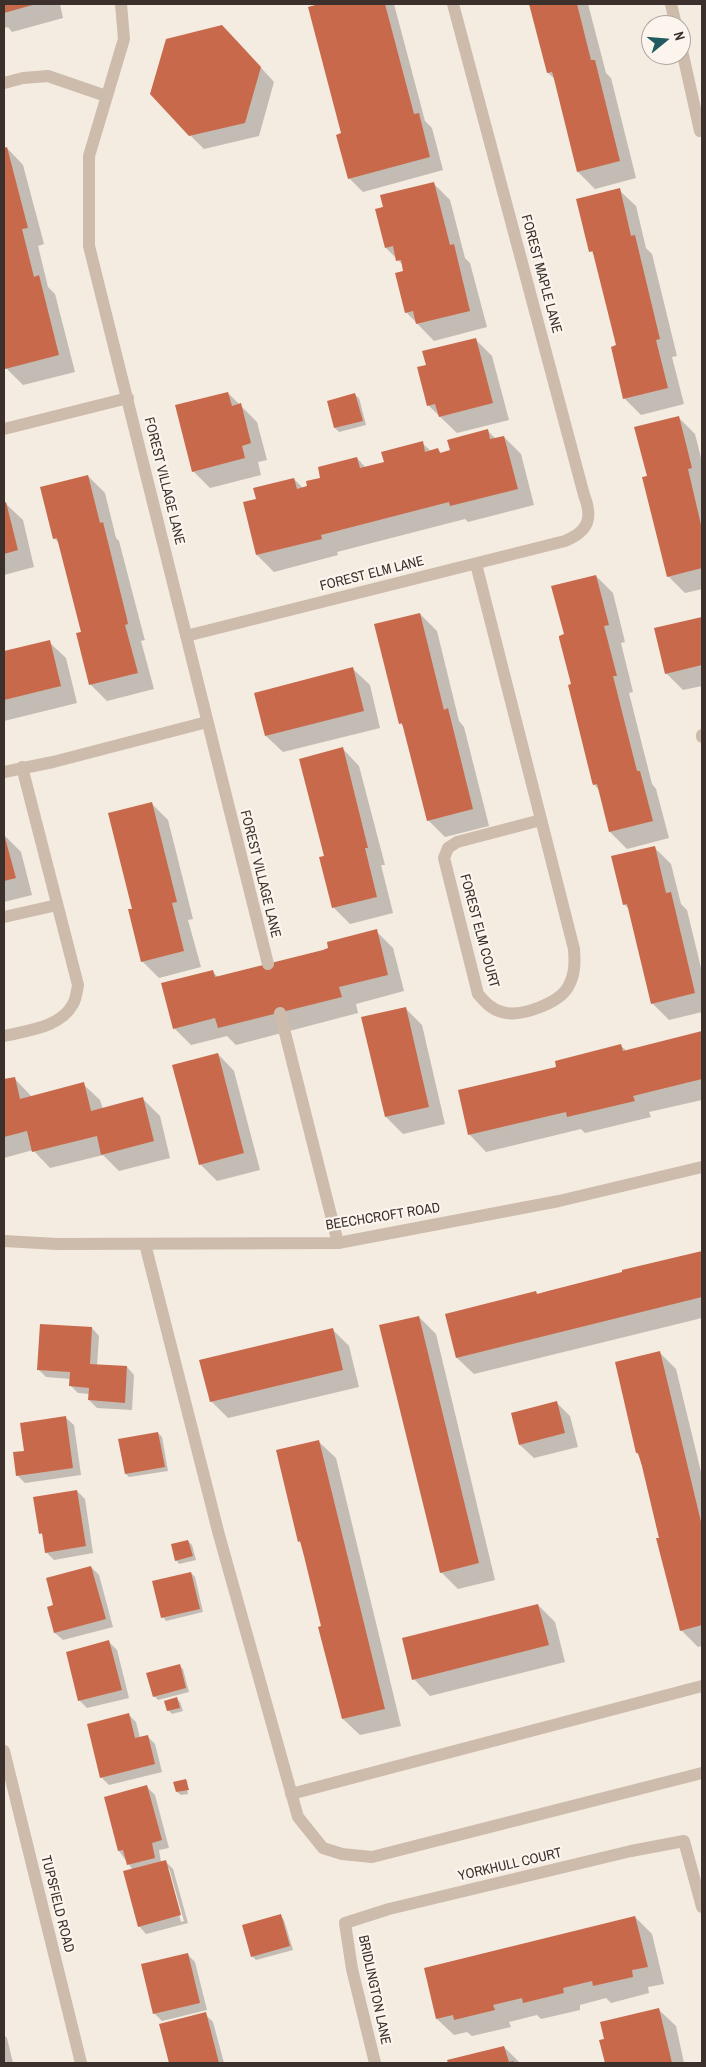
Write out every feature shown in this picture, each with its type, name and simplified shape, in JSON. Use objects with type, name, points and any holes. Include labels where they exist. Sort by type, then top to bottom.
[{"type":"street","name":"FOREST VILLAGE LANE","points":[[121,4],[124,39],[89,156],[89,246],[268,964]]},
{"type":"street","name":"FOREST MAPLE LANE","points":[[453,4],[589,508],[587,523],[578,535],[565,541]]},
{"type":"street","points":[[686,65],[702,134]]},
{"type":"street","points":[[4,84],[23,78],[48,76],[106,96]]},
{"type":"street","points":[[4,429],[128,398]]},
{"type":"street","name":"FOREST ELM LANE","points":[[186,636],[565,541]]},
{"type":"street","name":"FOREST ELM COURT","points":[[476,564],[574,949],[575,969],[568,988],[553,1002],[518,1013],[503,1013],[488,1006],[478,994],[444,858],[448,848],[457,842],[541,820]]},
{"type":"street","points":[[4,772],[53,762],[207,722]]},
{"type":"street","points":[[4,1036],[48,1025],[64,1017],[74,1003],[78,985],[22,767]]},
{"type":"street","points":[[4,917],[57,905]]},
{"type":"street","points":[[280,1013],[338,1243]]},
{"type":"street","name":"BEECHCROFT ROAD","points":[[4,1241],[58,1244],[338,1243],[558,1202],[702,1167]]},
{"type":"street","points":[[145,1244],[219,1535],[298,1817],[323,1848],[342,1854],[372,1857],[702,1773]]},
{"type":"street","points":[[292,1794],[702,1686]]},
{"type":"street","name":"TUPSFIELD ROAD","points":[[4,1751],[81,2063]]},
{"type":"street","name":"YORKHULL COURT","points":[[345,1923],[389,1909],[631,1851],[684,1842],[702,1907]]},
{"type":"street","name":"BRIDLINGTON LANE","points":[[345,1923],[352,1969],[376,2063]]},
{"type":"building","points":[[4,4],[36,4],[4,13]]},
{"type":"building","points":[[319,4],[385,4],[414,114],[419,113],[430,157],[348,179],[336,135],[341,133],[308,7]]},
{"type":"building","points":[[529,4],[577,4],[591,60],[595,60],[620,161],[577,172],[553,75],[552,72],[547,73]]},
{"type":"building","points":[[222,25],[261,67],[245,123],[189,136],[150,94],[166,39]]},
{"type":"building","points":[[7,147],[28,228],[22,229],[34,277],[39,275],[59,355],[5,369],[4,148]]},
{"type":"building","points":[[434,182],[450,245],[454,244],[470,311],[416,324],[413,311],[405,313],[395,273],[403,271],[401,260],[396,261],[393,246],[385,248],[375,209],[383,207],[380,195]]},
{"type":"building","points":[[620,188],[631,236],[635,235],[660,339],[656,340],[668,388],[623,399],[611,347],[616,345],[593,251],[589,252],[576,199]]},
{"type":"building","points":[[476,338],[493,403],[439,417],[435,404],[427,406],[417,367],[426,365],[422,351]]},
{"type":"building","points":[[228,392],[232,406],[241,403],[251,443],[242,446],[245,458],[192,472],[175,405]]},
{"type":"building","points":[[355,393],[363,421],[334,428],[327,401]]},
{"type":"building","points":[[679,416],[692,468],[688,469],[702,529],[702,568],[667,577],[642,477],[647,476],[634,427]]},
{"type":"building","points":[[488,429],[490,439],[504,436],[518,489],[450,506],[449,502],[321,535],[322,539],[256,555],[243,502],[256,499],[253,488],[294,478],[297,489],[307,486],[306,481],[320,478],[318,467],[357,457],[360,468],[384,462],[381,452],[423,441],[425,452],[438,448],[440,453],[450,450],[447,440]]},
{"type":"building","points":[[88,475],[100,523],[103,522],[127,619],[128,624],[125,625],[138,673],[89,685],[76,633],[81,632],[57,538],[53,539],[40,487]]},
{"type":"building","points":[[6,502],[18,550],[4,554],[4,503]]},
{"type":"building","points":[[596,575],[609,625],[604,626],[617,676],[613,676],[637,771],[640,771],[653,821],[609,832],[597,784],[593,785],[592,782],[568,685],[571,684],[559,638],[559,636],[564,634],[551,586]]},
{"type":"building","points":[[420,613],[444,710],[448,708],[473,809],[427,821],[402,723],[399,724],[374,624]]},
{"type":"building","points":[[702,617],[702,665],[665,674],[654,628]]},
{"type":"building","points":[[50,640],[61,686],[4,700],[4,651]]},
{"type":"building","points":[[353,667],[364,711],[265,736],[254,693]]},
{"type":"building","points":[[343,747],[368,848],[365,848],[377,897],[332,908],[319,857],[324,856],[299,759]]},
{"type":"building","points":[[152,802],[177,902],[172,903],[184,951],[141,962],[128,909],[132,909],[108,813]]},
{"type":"building","points":[[4,834],[16,878],[4,881]]},
{"type":"building","points":[[655,846],[666,893],[671,892],[695,993],[651,1004],[627,904],[623,905],[611,856]]},
{"type":"building","points":[[377,929],[388,975],[339,987],[342,997],[218,1028],[215,1018],[173,1029],[161,983],[213,970],[215,977],[323,950],[328,948],[327,942]]},
{"type":"building","points":[[406,1007],[429,1107],[385,1117],[361,1017]]},
{"type":"building","points":[[702,1031],[702,1079],[633,1096],[635,1101],[567,1117],[566,1112],[468,1135],[458,1090],[556,1067],[555,1061],[621,1044],[623,1051]]},
{"type":"building","points":[[218,1053],[244,1153],[199,1165],[172,1065]]},
{"type":"building","points":[[15,1077],[20,1099],[84,1082],[91,1111],[143,1097],[154,1141],[101,1155],[97,1136],[32,1152],[27,1131],[4,1137],[4,1079]]},
{"type":"building","points":[[702,1251],[702,1297],[456,1358],[445,1314],[536,1291],[537,1294],[622,1272],[622,1270]]},
{"type":"building","points":[[419,1316],[479,1563],[440,1573],[379,1325]]},
{"type":"building","points":[[40,1324],[92,1327],[90,1364],[127,1366],[125,1403],[88,1400],[89,1388],[69,1386],[70,1372],[37,1370]]},
{"type":"building","points":[[333,1328],[343,1370],[210,1402],[199,1360]]},
{"type":"building","points":[[660,1351],[702,1526],[702,1625],[680,1631],[656,1538],[659,1538],[642,1466],[638,1453],[636,1453],[615,1362]]},
{"type":"building","points":[[557,1401],[565,1433],[519,1445],[511,1413]]},
{"type":"building","points":[[66,1416],[73,1468],[16,1476],[13,1452],[24,1451],[20,1423]]},
{"type":"building","points":[[158,1432],[165,1467],[125,1474],[118,1439]]},
{"type":"building","points":[[319,1440],[385,1709],[342,1719],[318,1627],[321,1626],[304,1556],[300,1541],[298,1542],[276,1450]]},
{"type":"building","points":[[77,1490],[86,1546],[45,1553],[42,1533],[39,1534],[33,1497]]},
{"type":"building","points":[[188,1540],[193,1556],[175,1561],[171,1544]]},
{"type":"building","points":[[91,1566],[106,1619],[54,1633],[47,1607],[53,1605],[46,1578]]},
{"type":"building","points":[[191,1572],[200,1609],[161,1618],[152,1581]]},
{"type":"building","points":[[538,1604],[549,1645],[412,1680],[402,1638]]},
{"type":"building","points":[[109,1640],[122,1690],[78,1701],[66,1652]]},
{"type":"building","points":[[180,1664],[186,1688],[153,1697],[146,1673]]},
{"type":"building","points":[[177,1697],[180,1708],[167,1711],[164,1701]]},
{"type":"building","points":[[129,1713],[135,1738],[148,1735],[155,1764],[100,1778],[87,1724]]},
{"type":"building","points":[[186,1779],[189,1790],[176,1792],[173,1782]]},
{"type":"building","points":[[147,1785],[162,1840],[152,1843],[155,1858],[127,1865],[123,1850],[118,1851],[104,1797]]},
{"type":"building","points":[[166,1860],[181,1915],[138,1927],[123,1871]]},
{"type":"building","points":[[281,1914],[290,1946],[251,1957],[242,1925]]},
{"type":"building","points":[[635,1916],[648,1967],[632,1970],[633,1977],[593,1986],[592,1981],[563,1988],[564,1993],[523,2003],[522,1998],[493,2005],[495,2010],[454,2020],[453,2015],[436,2019],[424,1968]]},
{"type":"building","points":[[188,1953],[200,2003],[153,2014],[141,1964]]},
{"type":"building","points":[[659,2008],[672,2063],[605,2063],[599,2040],[604,2039],[600,2022]]},
{"type":"building","points":[[206,2012],[219,2063],[169,2063],[159,2024]]},
{"type":"building","points":[[504,2046],[509,2062],[513,2061],[514,2063],[448,2063],[447,2060]]}]
